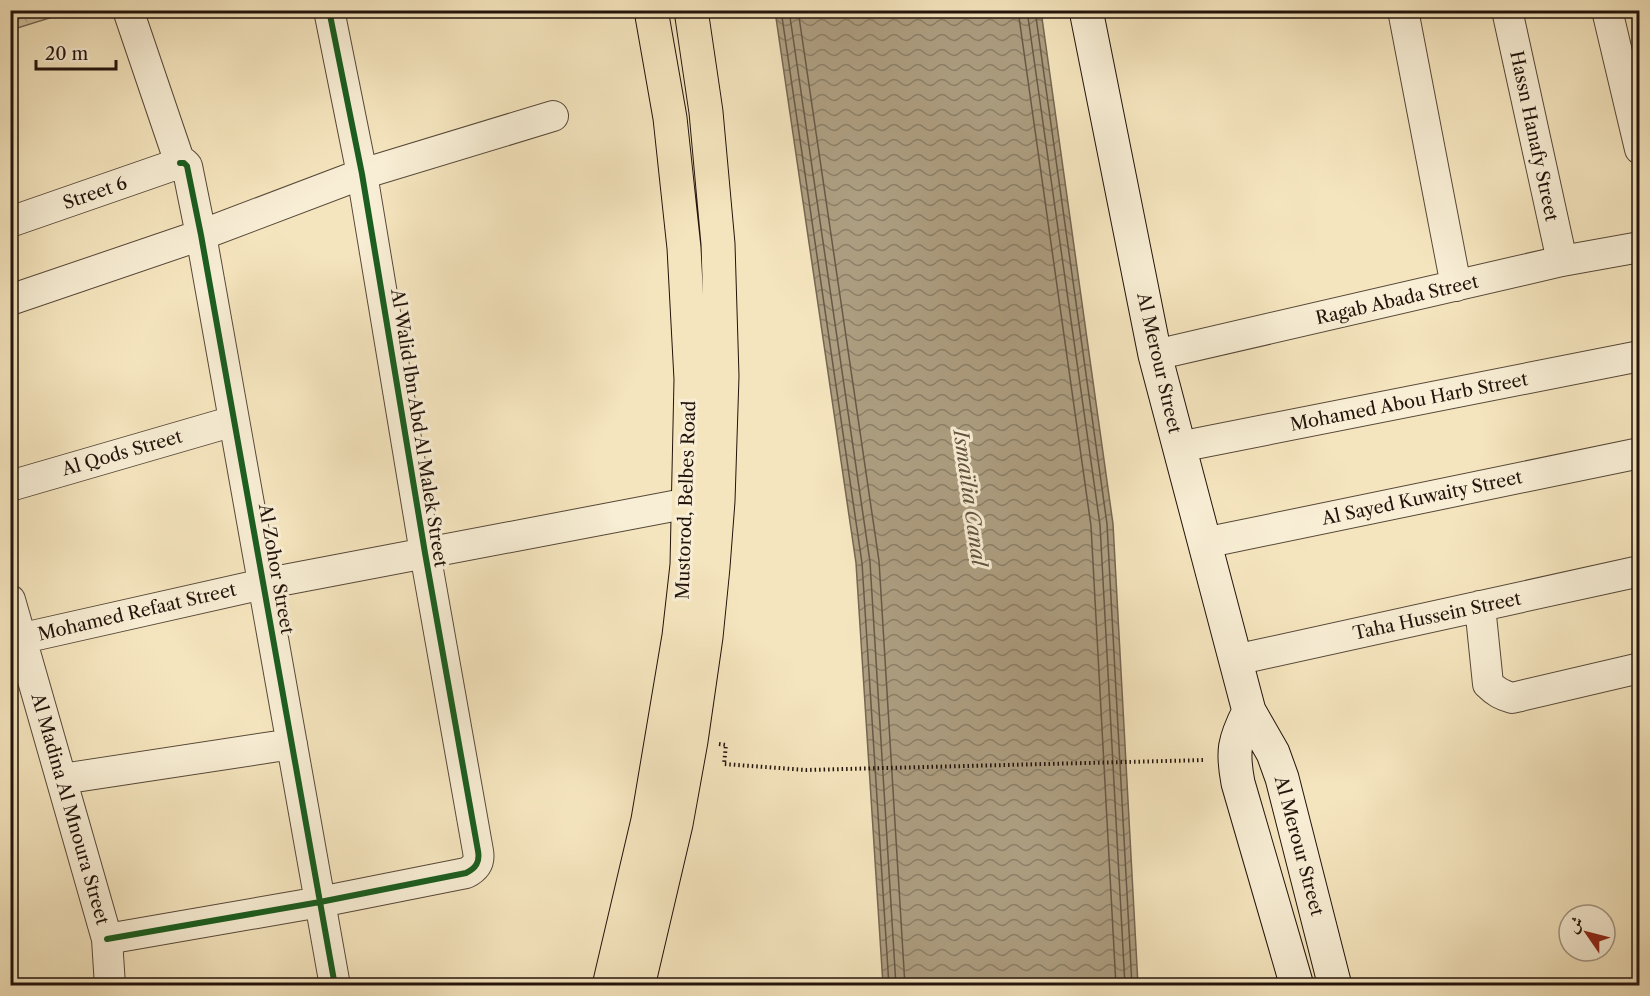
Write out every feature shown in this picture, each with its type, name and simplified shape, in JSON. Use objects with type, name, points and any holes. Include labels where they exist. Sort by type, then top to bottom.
[{"type":"main road","name":"Mustorod, Belbes Road","points":[[609,986],[648,820],[679,636],[687,565],[691,379],[684,248],[670,118],[651,10]]},
{"type":"main road","name":"Mustorod, Belbes Road","points":[[638,986],[692,741],[706,637],[718,501],[722,376],[717,233],[706,112],[692,10]]},
{"type":"main road","name":"Al Merour Street","points":[[1086,10],[1155,356],[1249,711],[1274,753],[1282,778],[1335,986]]},
{"type":"main road","points":[[1249,711],[1238,734],[1234,760],[1238,783],[1297,986]]},
{"type":"street","points":[[128,10],[180,163]]},
{"type":"street","name":"Al Walid Ibn Abd Al Malek Street","points":[[320,902],[466,873],[476,867],[479,856],[424,553],[362,174],[329,10]]},
{"type":"street","points":[[1403,10],[1456,286]]},
{"type":"street","name":"Hassn Hanafy Street","points":[[1507,10],[1562,261]]},
{"type":"street","points":[[1607,10],[1640,149]]},
{"type":"street","points":[[10,300],[201,235],[362,174],[553,116]]},
{"type":"street","name":"Street 6","points":[[10,222],[180,163]]},
{"type":"street","name":"Al Zohor Street","points":[[180,163],[187,166],[201,235],[334,986]]},
{"type":"street","name":"Ragab Abada Street","points":[[1155,356],[1562,261],[1640,247]]},
{"type":"street","name":"Mohamed Abou Harb Street","points":[[1179,447],[1640,357]]},
{"type":"street","name":"Al Qods Street","points":[[10,486],[234,421]]},
{"type":"street","name":"Al Sayed Kuwaity Street","points":[[1204,543],[1640,453]]},
{"type":"street","name":"Mohamed Refaat Street","points":[[16,640],[263,584],[689,503]]},
{"type":"street","name":"Taha Hussein Street","points":[[1235,660],[1640,570]]},
{"type":"street","name":"Al Madina Al Mnoura Street","points":[[10,600],[16,640],[62,779],[107,939],[110,986]]},
{"type":"street","points":[[1480,606],[1488,684],[1497,692],[1512,698],[1640,668]]},
{"type":"street","points":[[62,779],[292,744]]},
{"type":"street","points":[[107,939],[320,902]]},
{"type":"path","points":[[692,741],[726,745],[724,764],[806,770],[1234,760]]},
{"type":"green space","points":[[11,10],[72,10],[72,11],[11,30]]},
{"type":"water","name":"Ismaïlia Canal","points":[[775,11],[1041,11],[1113,524],[1138,985],[883,985],[856,563]]},
{"type":"cycle path","points":[[107,939],[320,902],[466,873],[475,867],[478,861],[362,174],[329,10]]},
{"type":"cycle path","points":[[180,163],[187,166],[201,235],[335,986]]}]
